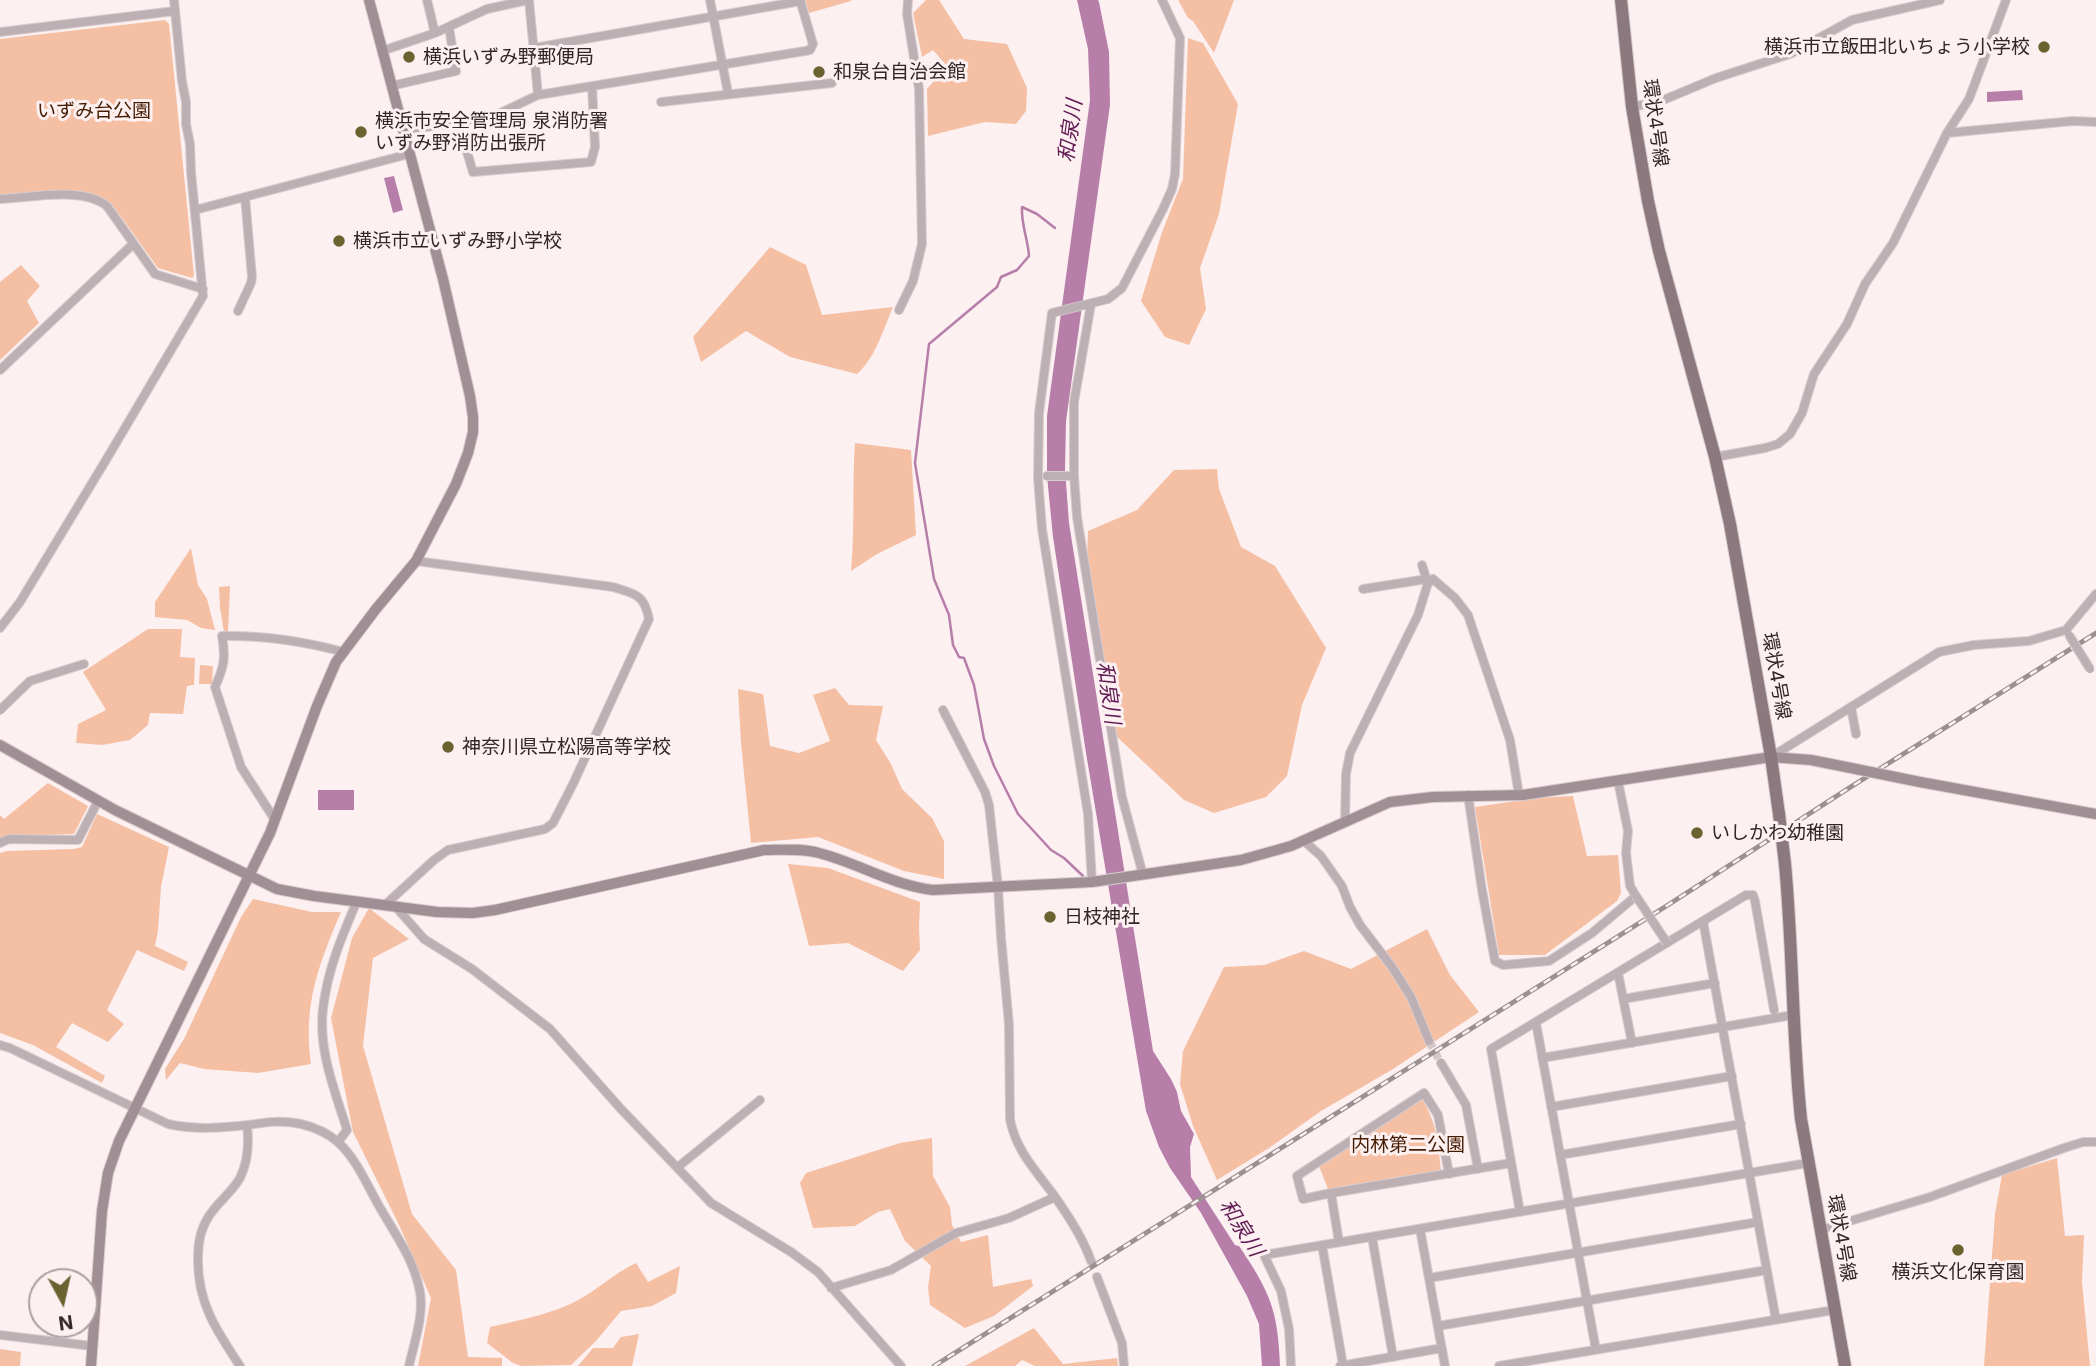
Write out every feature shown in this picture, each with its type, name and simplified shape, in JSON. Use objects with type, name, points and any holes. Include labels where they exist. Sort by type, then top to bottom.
[{"type":"main road","name":"環状4号線","points":[[1620,0],[1632,107],[1648,201],[1659,251],[1716,457],[1740,573],[1771,757],[1789,909],[1797,1078],[1808,1163],[1845,1366]]},
{"type":"street","points":[[0,628],[20,601],[143,400],[203,296],[174,0]]},
{"type":"street","points":[[91,1366],[102,1211],[108,1173],[119,1141],[275,820],[336,662],[416,561],[456,484],[473,432],[470,396],[443,279],[369,0]]},
{"type":"street","points":[[427,0],[435,33]]},
{"type":"street","points":[[382,51],[435,33],[487,9],[529,0],[538,95]]},
{"type":"street","points":[[710,0],[728,93]]},
{"type":"street","points":[[899,310],[913,281],[922,244],[919,89],[907,14],[908,0]]},
{"type":"street","points":[[1092,882],[1088,814],[1042,529],[1038,478],[1039,412],[1052,313],[1108,299],[1122,288],[1172,188],[1175,174],[1180,38],[1163,0]]},
{"type":"street","points":[[1632,107],[1661,101],[1716,78],[1790,54],[1852,20],[1940,0]]},
{"type":"street","points":[[1716,457],[1765,449],[1778,444],[1790,434],[1802,413],[1814,374],[1847,324],[1865,284],[1893,243],[1947,133],[1969,99],[2006,0]]},
{"type":"street","points":[[402,131],[494,116],[538,95],[810,50],[813,44],[801,1],[534,48]]},
{"type":"street","points":[[0,32],[175,12]]},
{"type":"street","points":[[391,86],[456,71],[449,27]]},
{"type":"street","points":[[661,102],[832,83]]},
{"type":"street","points":[[458,122],[473,172],[590,162],[595,147],[593,86]]},
{"type":"street","points":[[1947,133],[2074,121],[2096,122]]},
{"type":"street","points":[[195,210],[408,155]]},
{"type":"street","points":[[0,198],[66,195],[99,200],[107,206],[155,274],[203,289]]},
{"type":"street","points":[[238,311],[252,277],[245,197]]},
{"type":"street","points":[[0,370],[133,244]]},
{"type":"street","points":[[1084,306],[1070,476],[1122,797],[1143,875]]},
{"type":"street","points":[[1047,476],[1070,476]]},
{"type":"street","points":[[390,906],[434,860],[448,850],[545,829],[553,823],[649,619],[646,604],[638,595],[613,587],[416,561]]},
{"type":"street","points":[[1345,821],[1346,774],[1350,753],[1418,615],[1427,581],[1422,565]]},
{"type":"street","points":[[1363,589],[1433,579],[1455,598],[1468,615],[1510,740],[1519,795]]},
{"type":"street","points":[[1771,757],[1939,652],[1974,645],[2029,641],[2067,632],[2096,594]]},
{"type":"street","points":[[2067,632],[2093,672]]},
{"type":"street","points":[[275,820],[241,767],[215,687],[224,668],[222,636],[289,639],[344,652]]},
{"type":"street","points":[[0,710],[30,681],[84,664]]},
{"type":"street","points":[[1851,707],[1856,734]]},
{"type":"street","points":[[943,710],[989,805],[1009,1025],[1010,1119],[1013,1134],[1082,1240],[1091,1261]]},
{"type":"street","points":[[0,745],[98,802],[277,889],[437,912],[495,911],[754,852],[783,849],[818,852],[913,888],[933,891],[1092,882],[1272,853],[1390,802],[1468,795],[1519,795],[1771,757],[1846,766],[2096,814]]},
{"type":"street","points":[[1618,781],[1628,831],[1626,853],[1630,886],[1667,943]]},
{"type":"street","points":[[1468,795],[1495,961],[1503,965],[1549,961],[1592,933],[1636,896]]},
{"type":"street","points":[[0,843],[9,839],[78,839],[98,802]]},
{"type":"street","points":[[1303,840],[1321,856],[1342,886],[1360,925],[1411,997],[1429,1041]]},
{"type":"street","points":[[1520,1212],[1490,1049],[1746,895],[1753,895],[1774,1010]]},
{"type":"street","points":[[338,1142],[347,1130],[331,1081],[322,1011],[333,962],[357,901]]},
{"type":"street","points":[[390,906],[424,939],[472,969],[550,1029],[621,1109],[711,1203],[792,1252],[818,1272],[901,1366]]},
{"type":"street","points":[[1703,921],[1776,1320]]},
{"type":"street","points":[[1618,973],[1632,1043]]},
{"type":"street","points":[[1623,999],[1715,983]]},
{"type":"street","points":[[1542,1058],[1793,1015]]},
{"type":"street","points":[[1536,1023],[1596,1350]]},
{"type":"street","points":[[0,1045],[168,1124],[203,1129],[282,1120],[326,1133],[338,1142],[349,1154],[404,1246],[417,1280],[421,1306],[409,1366]]},
{"type":"street","points":[[1441,1063],[1466,1105],[1478,1169]]},
{"type":"street","points":[[1551,1107],[1732,1076]]},
{"type":"street","points":[[1449,1174],[1438,1115],[1424,1093],[1296,1172],[1303,1199],[1331,1193],[1449,1174],[1511,1163]]},
{"type":"street","points":[[678,1167],[760,1100]]},
{"type":"street","points":[[1560,1155],[1741,1124]]},
{"type":"street","points":[[240,1366],[219,1335],[204,1304],[198,1275],[198,1256],[199,1238],[206,1219],[240,1178],[247,1158],[247,1125]]},
{"type":"street","points":[[1821,1230],[1930,1197],[2064,1147],[2096,1142]]},
{"type":"street","points":[[1291,1366],[1289,1329],[1281,1292],[1264,1255],[1808,1163]]},
{"type":"street","points":[[1331,1193],[1339,1242]]},
{"type":"street","points":[[831,1288],[891,1270],[956,1233],[1009,1218],[1055,1197]]},
{"type":"street","points":[[1429,1278],[1758,1222]]},
{"type":"street","points":[[1420,1229],[1446,1366]]},
{"type":"street","points":[[1372,1237],[1393,1357]]},
{"type":"street","points":[[1322,1245],[1342,1366],[1442,1348]]},
{"type":"street","points":[[1438,1326],[1768,1270]]},
{"type":"street","points":[[1097,1277],[1122,1343],[1124,1366]]},
{"type":"street","points":[[1499,1366],[1542,1362],[1596,1350],[1834,1310]]},
{"type":"street","points":[[0,1335],[92,1346]]},
{"type":"green space","points":[[805,0],[851,0],[851,1],[809,13]]},
{"type":"green space","points":[[926,0],[939,0],[964,39],[1007,44],[1027,88],[1026,111],[1016,124],[985,122],[928,136],[927,89],[947,66],[933,50],[922,57],[913,13]]},
{"type":"green space","points":[[1178,0],[1234,0],[1214,53],[1193,21],[1188,18]]},
{"type":"green space","name":"いずみ台公園","points":[[165,20],[169,24],[194,276],[192,278],[158,268],[111,203],[100,197],[72,191],[0,194],[0,39]]},
{"type":"green space","points":[[1188,38],[1203,43],[1238,104],[1219,214],[1200,268],[1206,309],[1189,345],[1165,337],[1141,301],[1162,232],[1183,179]]},
{"type":"green space","points":[[770,247],[806,265],[822,315],[893,307],[874,351],[857,374],[790,357],[746,331],[701,362],[693,337]]},
{"type":"green space","points":[[21,265],[40,286],[27,301],[39,323],[0,360],[0,282]]},
{"type":"green space","points":[[855,443],[911,450],[916,535],[877,554],[851,571],[853,539]]},
{"type":"green space","points":[[1217,469],[1219,489],[1241,547],[1275,566],[1326,648],[1302,705],[1287,776],[1266,797],[1214,813],[1184,800],[1115,735],[1086,589],[1088,531],[1137,510],[1174,470]]},
{"type":"green space","points":[[191,548],[198,585],[207,599],[215,630],[201,628],[187,620],[155,617],[155,602]]},
{"type":"green space","points":[[230,586],[228,632],[224,632],[219,587]]},
{"type":"green space","points":[[148,629],[182,629],[180,657],[195,658],[194,685],[187,686],[183,714],[150,713],[148,725],[130,740],[102,745],[76,743],[78,724],[106,710],[83,672]]},
{"type":"green space","points":[[200,665],[213,666],[212,684],[199,684]]},
{"type":"green space","points":[[835,688],[849,705],[883,706],[876,740],[902,789],[932,818],[944,841],[944,879],[904,871],[818,837],[751,843],[738,689],[763,694],[770,746],[799,753],[830,741],[813,695]]},
{"type":"green space","points":[[48,783],[88,806],[74,834],[14,836],[0,840],[0,815],[4,819]]},
{"type":"green space","points":[[1573,796],[1587,856],[1618,855],[1621,893],[1617,901],[1545,955],[1499,955],[1475,807]]},
{"type":"green space","points":[[97,814],[169,847],[161,887],[155,946],[188,962],[184,971],[137,950],[107,1010],[124,1024],[108,1042],[72,1023],[56,1047],[105,1076],[102,1083],[33,1045],[0,1033],[0,853],[82,847]]},
{"type":"green space","points":[[788,864],[828,868],[920,902],[920,950],[903,971],[848,943],[809,946]]},
{"type":"green space","points":[[253,899],[312,912],[341,912],[314,986],[309,1023],[311,1064],[258,1073],[204,1069],[180,1063],[166,1080],[165,1069],[184,1039],[241,917]]},
{"type":"green space","points":[[369,908],[409,939],[373,958],[363,1046],[412,1214],[456,1270],[468,1357],[502,1358],[502,1366],[418,1366],[431,1298],[400,1227],[353,1132],[331,1018],[352,938]]},
{"type":"green space","points":[[1427,929],[1450,975],[1479,1012],[1217,1180],[1193,1126],[1180,1084],[1183,1051],[1224,967],[1264,965],[1304,951],[1351,969]]},
{"type":"green space","name":"内林第二公園","points":[[1422,1099],[1434,1125],[1441,1170],[1328,1189],[1319,1166]]},
{"type":"green space","points":[[932,1138],[933,1176],[950,1207],[952,1225],[961,1242],[988,1235],[993,1287],[1031,1279],[1033,1286],[994,1316],[965,1328],[930,1305],[928,1288],[931,1266],[905,1241],[890,1209],[878,1212],[855,1226],[813,1228],[800,1183],[806,1173],[900,1143]]},
{"type":"green space","points":[[2057,1158],[2065,1236],[2084,1235],[2082,1282],[2090,1366],[1984,1366],[1995,1214],[2002,1175]]},
{"type":"green space","points":[[636,1263],[648,1282],[680,1266],[676,1293],[652,1306],[621,1311],[571,1365],[522,1366],[513,1363],[487,1343],[490,1327],[559,1309],[587,1295]]},
{"type":"green space","points":[[1034,1328],[1063,1364],[1117,1358],[1118,1366],[1035,1366],[1022,1360],[1015,1366],[965,1366]]},
{"type":"green space","points":[[639,1334],[632,1366],[578,1366],[593,1348],[613,1348],[621,1337]]},
{"type":"green space","points":[[0,1349],[21,1352],[20,1366],[0,1366]]},
{"type":"shaded area","points":[[1077,0],[1099,2],[1109,52],[1110,105],[1066,421],[1065,469],[1069,523],[1153,1051],[1171,1079],[1181,1111],[1194,1134],[1190,1147],[1191,1177],[1235,1245],[1239,1246],[1250,1262],[1265,1289],[1277,1330],[1280,1366],[1262,1366],[1259,1324],[1247,1296],[1201,1213],[1170,1168],[1146,1111],[1053,537],[1047,476],[1047,416],[1090,100],[1088,49]]},
{"type":"shaded area","points":[[2022,90],[2023,100],[1987,102],[1987,92]]},
{"type":"shaded area","points":[[394,176],[403,210],[393,213],[384,178]]},
{"type":"shaded area","points":[[318,790],[354,790],[354,810],[318,810]]},
{"type":"waterway","points":[[1055,228],[1037,214],[1022,207],[1029,256],[1017,270],[1001,277],[997,287],[929,344],[915,463],[934,579],[949,615],[953,645],[959,657],[964,658],[974,685],[984,739],[994,766],[1018,814],[1051,850],[1083,876]]},
{"type":"tunnel","points":[[1429,1041],[1441,1063]]},
{"type":"railway","points":[[934,1366],[2096,633]]},
{"type":"place","name":"横浜市立飯田北いちょう小学校","points":[[2044,47]]},
{"type":"place","name":"横浜いずみ野郵便局","points":[[409,57]]},
{"type":"place","name":"和泉台自治会館","points":[[819,72]]},
{"type":"place","name":"横浜市安全管理局 泉消防署 いずみ野消防出張所","points":[[361,132]]},
{"type":"place","name":"横浜市立いずみ野小学校","points":[[339,241]]},
{"type":"place","name":"神奈川県立松陽高等学校","points":[[448,747]]},
{"type":"place","name":"いしかわ幼稚園","points":[[1697,833]]},
{"type":"place","name":"日枝神社","points":[[1050,917]]},
{"type":"place","name":"横浜文化保育園","points":[[1958,1250]]},
{"type":"water label","name":"和泉川","points":[[1071,131]]},
{"type":"water label","name":"和泉川","points":[[1108,693]]},
{"type":"water label","name":"和泉川","points":[[1241,1228]]}]
